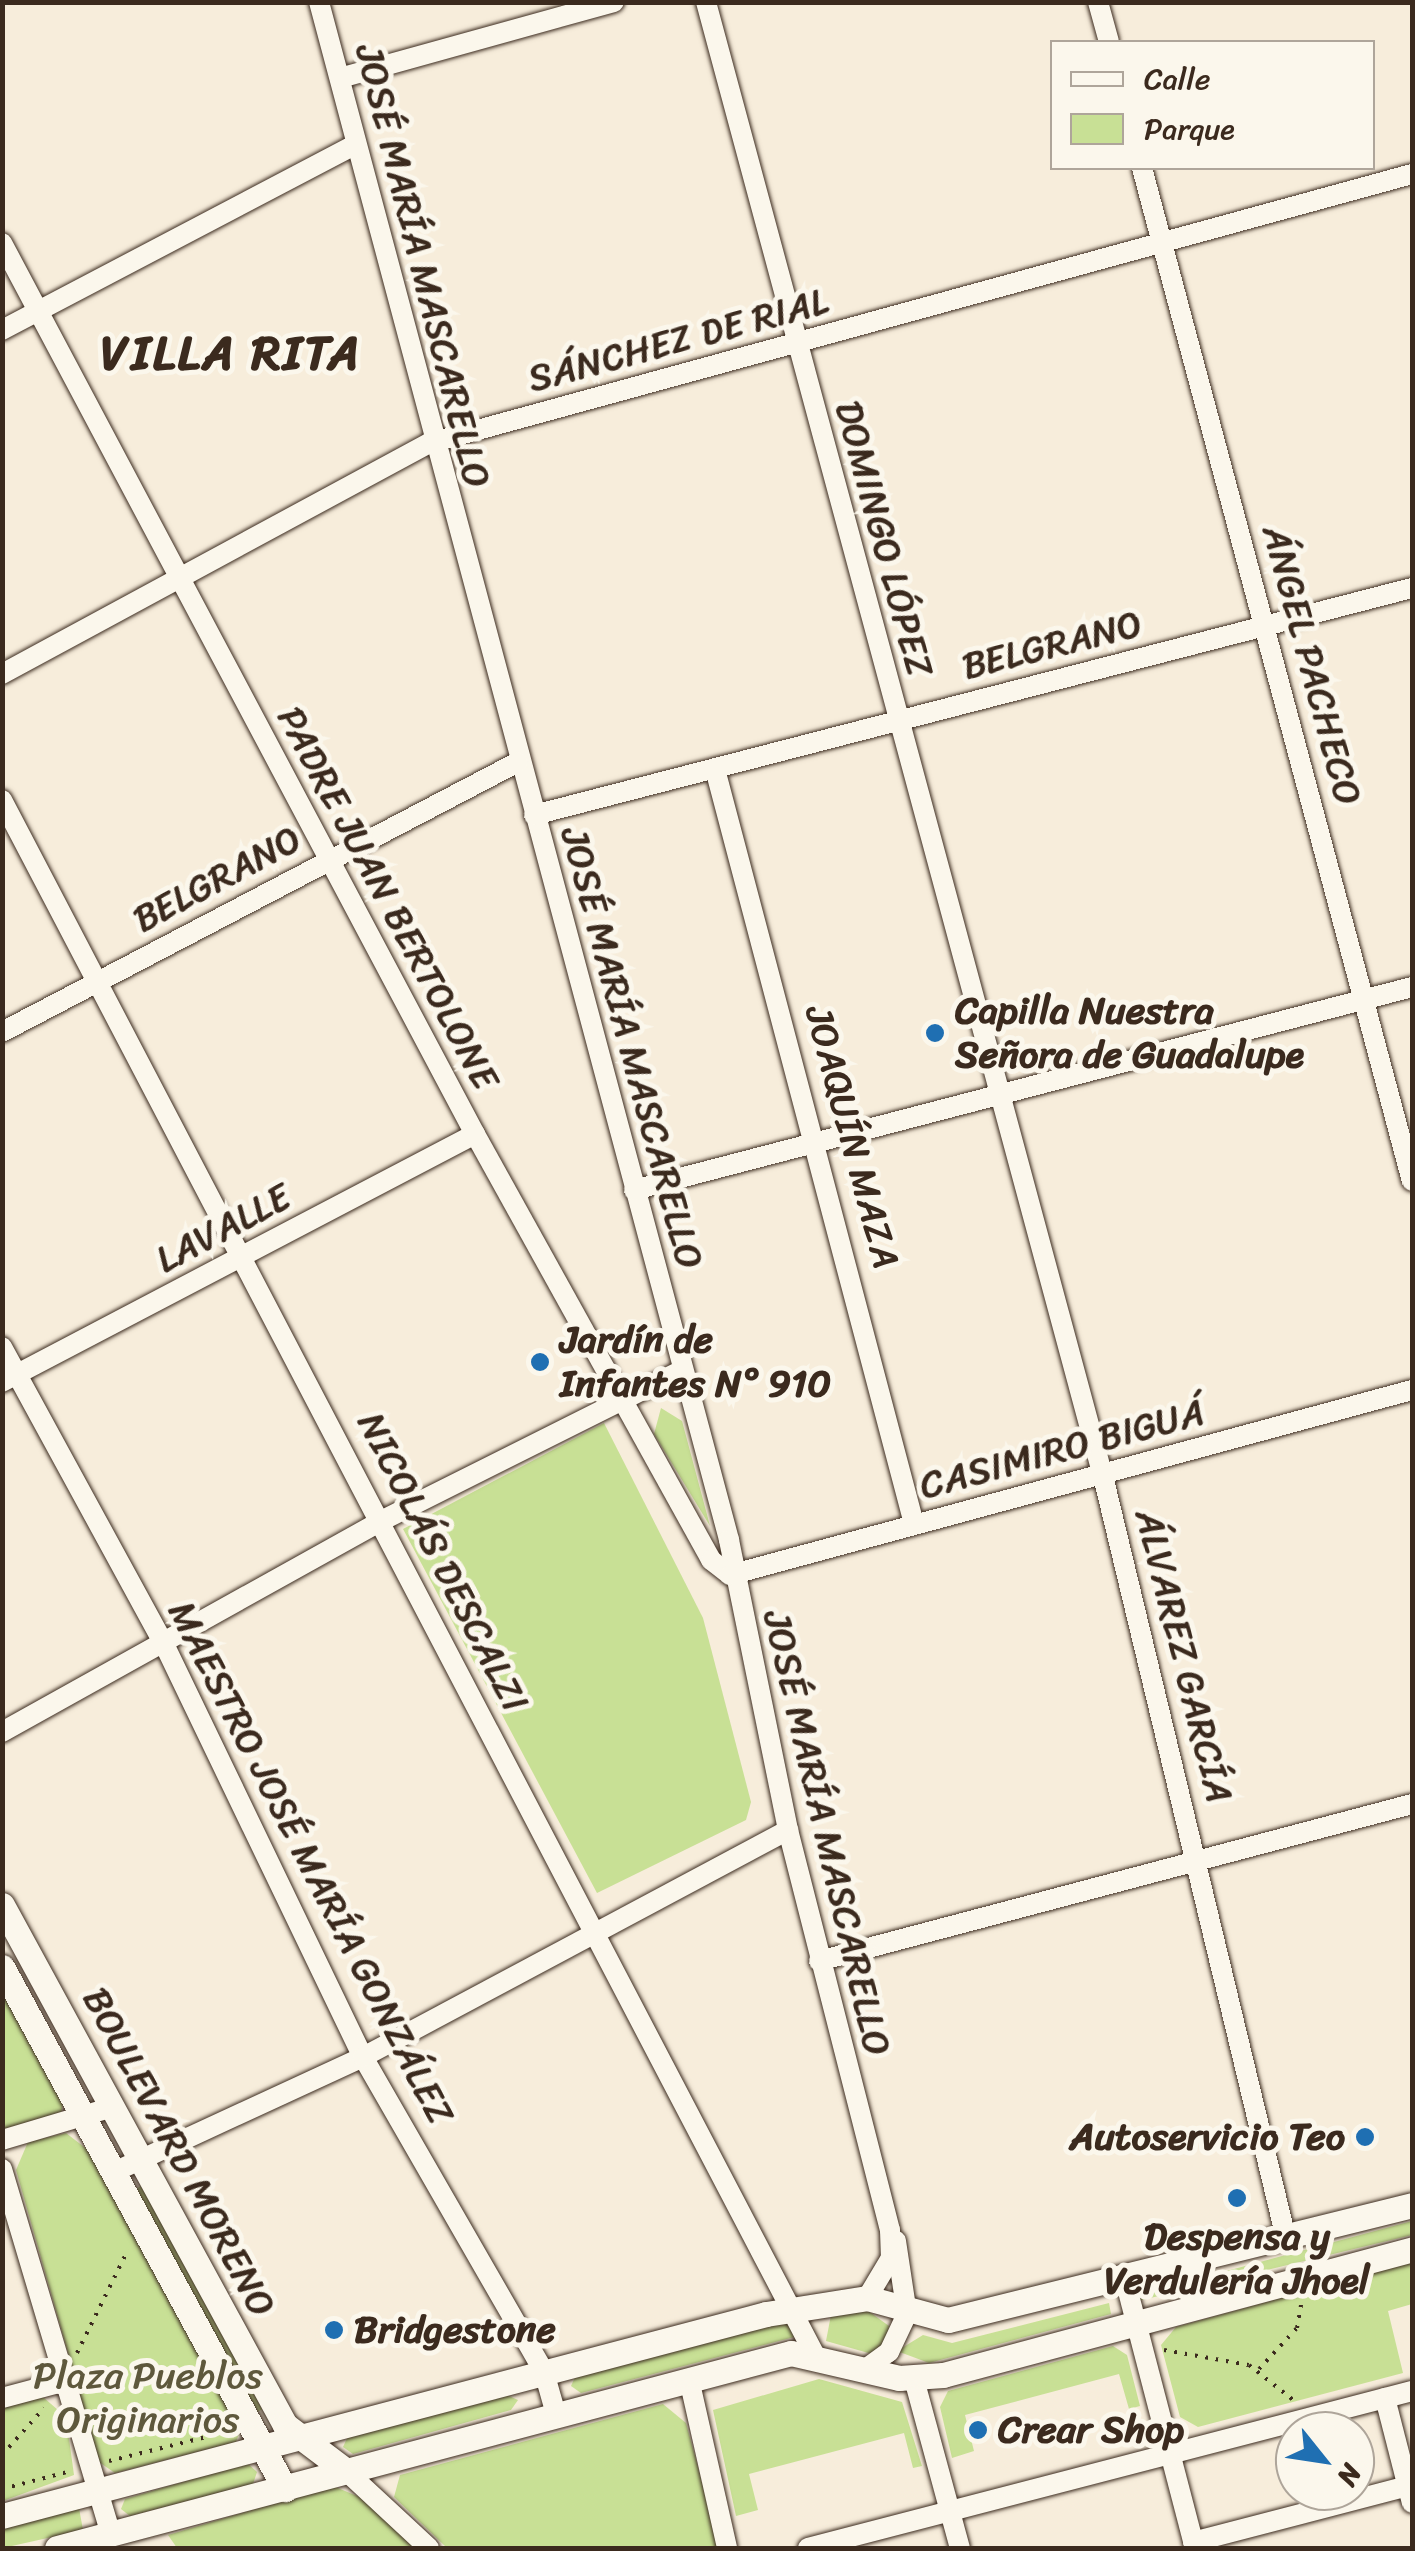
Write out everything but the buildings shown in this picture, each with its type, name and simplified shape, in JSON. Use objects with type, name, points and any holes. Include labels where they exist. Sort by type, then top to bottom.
[{"type":"main road","name":"BOULEVARD MORENO","points":[[2,1904],[139,2160],[296,2437],[346,2471]]},
{"type":"main road","name":"BOULEVARD MORENO","points":[[2,1967],[285,2489]]},
{"type":"main road","points":[[2,2516],[797,2308],[867,2298],[907,2314],[948,2320],[1125,2280],[1412,2205]]},
{"type":"main road","points":[[57,2548],[285,2489],[554,2411],[792,2353],[914,2379],[1412,2249]]},
{"type":"street","name":"JOSÉ MARÍA MASCARELLO","points":[[319,2],[430,444],[729,1540],[730,1574],[788,1830],[890,2230],[907,2314]]},
{"type":"street","points":[[340,78],[614,2]]},
{"type":"street","name":"DOMINGO LÓPEZ","points":[[706,2],[997,1094]]},
{"type":"street","points":[[1098,2],[1108,40]]},
{"type":"street","points":[[2,330],[356,144]]},
{"type":"street","name":"ÁNGEL PACHECO","points":[[1143,170],[1367,1000],[1412,1181]]},
{"type":"street","name":"SÁNCHEZ DE RIAL","points":[[2,674],[179,584],[430,444],[1163,246],[1412,174]]},
{"type":"street","name":"PADRE JUAN BERTOLONE","points":[[2,243],[179,584],[619,1398],[711,1560],[730,1574]]},
{"type":"street","name":"BELGRANO","points":[[534,816],[1412,588]]},
{"type":"street","name":"BELGRANO","points":[[2,1032],[518,762]]},
{"type":"street","name":"JOAQUÍN MAZA","points":[[714,769],[820,1144],[914,1524]]},
{"type":"street","name":"NICOLÁS DESCALZI","points":[[2,800],[385,1519],[591,1939],[797,2308],[816,2356]]},
{"type":"street","points":[[634,1190],[1412,987]]},
{"type":"street","name":"ÁLVAREZ GARCÍA","points":[[997,1094],[1102,1476],[1198,1860],[1286,2238]]},
{"type":"street","name":"LAVALLE","points":[[9,1378],[475,1134]]},
{"type":"street","name":"MAESTRO JOSÉ MARÍA GONZÁLEZ","points":[[2,1347],[9,1378],[164,1646],[363,2057],[544,2372],[554,2411]]},
{"type":"street","points":[[2,1732],[164,1646],[385,1519],[619,1398],[680,1371]]},
{"type":"street","name":"CASIMIRO BIGUÁ","points":[[730,1574],[1412,1390]]},
{"type":"street","points":[[819,1961],[1412,1804]]},
{"type":"street","points":[[114,2172],[363,2057],[591,1939],[788,1830]]},
{"type":"street","points":[[2,2140],[86,2118],[113,2106]]},
{"type":"street","points":[[2,2169],[66,2380],[86,2466],[111,2534]]},
{"type":"street","points":[[867,2298],[891,2258],[890,2230]]},
{"type":"street","points":[[1125,2280],[1132,2324],[1194,2545],[1410,2495],[1385,2398]]},
{"type":"street","points":[[864,2370],[889,2352],[907,2314]]},
{"type":"street","points":[[689,2379],[727,2548]]},
{"type":"street","points":[[914,2379],[960,2548]]},
{"type":"street","points":[[2,2398],[66,2380]]},
{"type":"street","points":[[1332,2411],[1412,2391]]},
{"type":"street","points":[[808,2548],[1275,2425]]},
{"type":"street","name":"BOULEVARD MORENO","points":[[346,2471],[429,2548]]},
{"type":"path","points":[[2,2455],[66,2380],[138,2222]]},
{"type":"path","points":[[1259,2368],[1297,2328],[1301,2298]]},
{"type":"path","points":[[1160,2348],[1259,2368],[1298,2411]]},
{"type":"path","points":[[2,2490],[214,2435]]},
{"type":"green space","points":[[661,1408],[682,1421],[710,1526],[654,1434]]},
{"type":"green space","points":[[604,1423],[703,1618],[751,1802],[746,1820],[597,1893],[403,1529]]},
{"type":"green space","points":[[2,1992],[63,2104],[61,2114],[3,2129]]},
{"type":"green space","name":"Plaza Pueblos Originarios","points":[[66,2133],[88,2150],[240,2431],[236,2442],[115,2473],[99,2462],[16,2170],[28,2142]]},
{"type":"green space","points":[[143,2185],[262,2409],[252,2415],[132,2191]]},
{"type":"green space","points":[[1412,2221],[1412,2235],[1138,2301],[1145,2293]]},
{"type":"green space","points":[[1412,2262],[1412,2304],[1388,2311],[1403,2373],[1198,2427],[1180,2417],[1161,2345],[1176,2327]]},
{"type":"green space","points":[[1109,2303],[1111,2314],[929,2363],[897,2351],[923,2335],[952,2343]]},
{"type":"green space","points":[[867,2310],[889,2326],[886,2345],[872,2354],[826,2341],[831,2315]]},
{"type":"green space","points":[[792,2317],[802,2335],[581,2393],[571,2386],[576,2375]]},
{"type":"green space","points":[[1113,2346],[1127,2355],[1140,2406],[1129,2409],[1119,2374],[965,2415],[974,2451],[952,2458],[940,2407],[948,2391]]},
{"type":"green space","points":[[819,2379],[902,2402],[922,2466],[913,2468],[904,2433],[749,2474],[758,2510],[736,2516],[713,2410]]},
{"type":"green space","points":[[507,2395],[518,2400],[511,2410],[353,2454],[343,2447],[348,2436]]},
{"type":"green space","points":[[43,2397],[66,2417],[74,2475],[3,2501],[3,2408]]},
{"type":"green space","points":[[663,2404],[686,2423],[720,2548],[447,2548],[394,2497],[400,2475]]},
{"type":"green space","points":[[247,2463],[257,2472],[253,2484],[130,2516],[121,2509],[125,2499]]},
{"type":"green space","points":[[333,2486],[369,2501],[418,2548],[177,2548],[168,2535]]},
{"type":"green space","points":[[79,2508],[83,2530],[3,2548],[3,2529]]},
{"type":"place","name":"Capilla Nuestra Señora de Guadalupe","points":[[935,1033]]},
{"type":"place","name":"Jardín de Infantes N° 910","points":[[540,1362]]},
{"type":"place","name":"Autoservicio Teo","points":[[1365,2137]]},
{"type":"place","name":"Despensa y Verdulería Jhoel","points":[[1237,2198]]},
{"type":"place","name":"Bridgestone","points":[[334,2330]]},
{"type":"place","name":"Crear Shop","points":[[978,2430]]},
{"type":"district","name":"VILLA RITA","points":[[231,353]]}]
